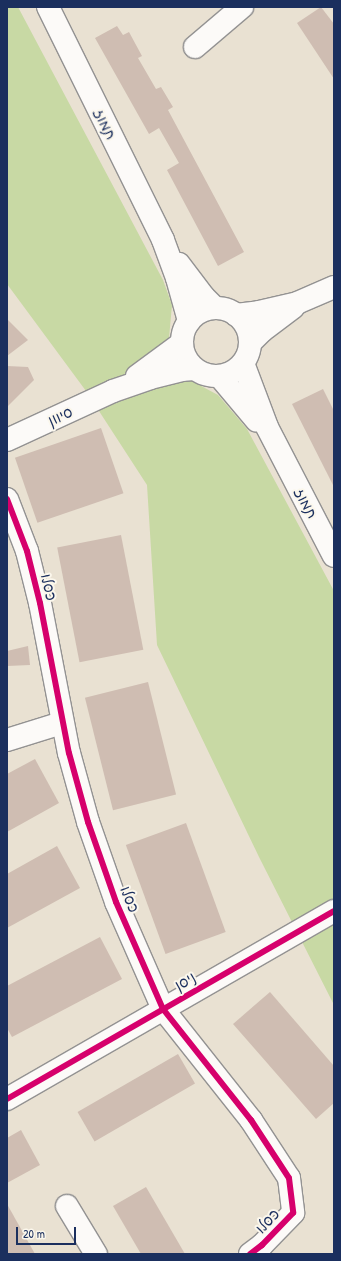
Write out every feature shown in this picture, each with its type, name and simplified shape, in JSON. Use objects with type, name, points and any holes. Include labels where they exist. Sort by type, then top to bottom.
[{"type":"street","name":"תמוז","points":[[48,7],[163,240],[177,278],[189,321]]},
{"type":"street","points":[[195,47],[242,7]]},
{"type":"street","name":"תמוז","points":[[163,240],[192,284],[215,308]]},
{"type":"street","points":[[250,343],[274,322],[310,298],[334,286]]},
{"type":"street","points":[[236,315],[271,310],[310,298]]},
{"type":"street","points":[[215,308],[223,309],[236,315],[247,327],[250,343],[247,357],[243,363],[228,374],[220,376],[202,374],[194,369],[183,353],[182,343],[184,331],[189,321],[197,314],[215,308]]},
{"type":"street","name":"סיוון","points":[[114,391],[152,366],[182,343]]},
{"type":"street","name":"תמוז","points":[[243,363],[256,403],[277,450],[334,556]]},
{"type":"street","name":"סיוון","points":[[7,440],[114,391],[161,375],[194,369]]},
{"type":"street","name":"תמוז","points":[[220,376],[241,401],[277,450]]},
{"type":"street","name":"כסלו","points":[[7,499],[27,551],[40,603],[69,753],[93,836],[116,902],[163,1009],[251,1120],[289,1178],[293,1212],[262,1245],[250,1254]]},
{"type":"street","points":[[7,740],[62,723]]},
{"type":"street","name":"ניסן","points":[[7,1099],[334,911]]},
{"type":"street","points":[[67,1206],[96,1254]]},
{"type":"green space","points":[[7,7],[18,7],[163,280],[172,305],[169,338],[193,380],[218,395],[247,429],[334,591],[334,1005],[259,857],[157,645],[147,485],[86,391],[7,284]]},
{"type":"building","points":[[321,7],[334,24],[334,79],[297,23]]},
{"type":"building","points":[[117,26],[123,35],[129,32],[142,56],[138,58],[156,89],[161,87],[173,107],[168,110],[244,252],[218,266],[167,170],[179,163],[159,128],[149,134],[95,38]]},
{"type":"building","points":[[7,319],[28,340],[7,356]]},
{"type":"building","points":[[7,366],[28,367],[34,380],[7,407]]},
{"type":"building","points":[[323,389],[334,411],[334,487],[292,404]]},
{"type":"building","points":[[101,428],[123,493],[37,523],[15,458]]},
{"type":"building","points":[[121,535],[143,650],[80,662],[57,547]]},
{"type":"building","points":[[28,646],[30,665],[7,666],[7,651]]},
{"type":"building","points":[[148,682],[176,795],[113,810],[85,698]]},
{"type":"building","points":[[35,759],[59,803],[7,832],[7,774]]},
{"type":"building","points":[[186,823],[226,932],[166,954],[126,845]]},
{"type":"building","points":[[57,846],[80,888],[7,928],[7,874]]},
{"type":"building","points":[[100,937],[122,979],[12,1037],[7,1028],[7,986]]},
{"type":"building","points":[[270,992],[334,1066],[334,1103],[316,1119],[233,1024]]},
{"type":"building","points":[[178,1054],[195,1083],[95,1141],[78,1112]]},
{"type":"building","points":[[21,1130],[40,1165],[7,1183],[7,1138]]},
{"type":"building","points":[[146,1187],[185,1254],[141,1254],[113,1206]]},
{"type":"building","points":[[7,1204],[35,1254],[7,1254]]},
{"type":"cycle path","points":[[7,499],[27,551],[40,603],[69,753],[88,822],[116,902],[163,1009],[251,1120],[289,1178],[293,1213],[262,1245],[250,1254]]},
{"type":"cycle path","points":[[7,1099],[334,911]]}]
